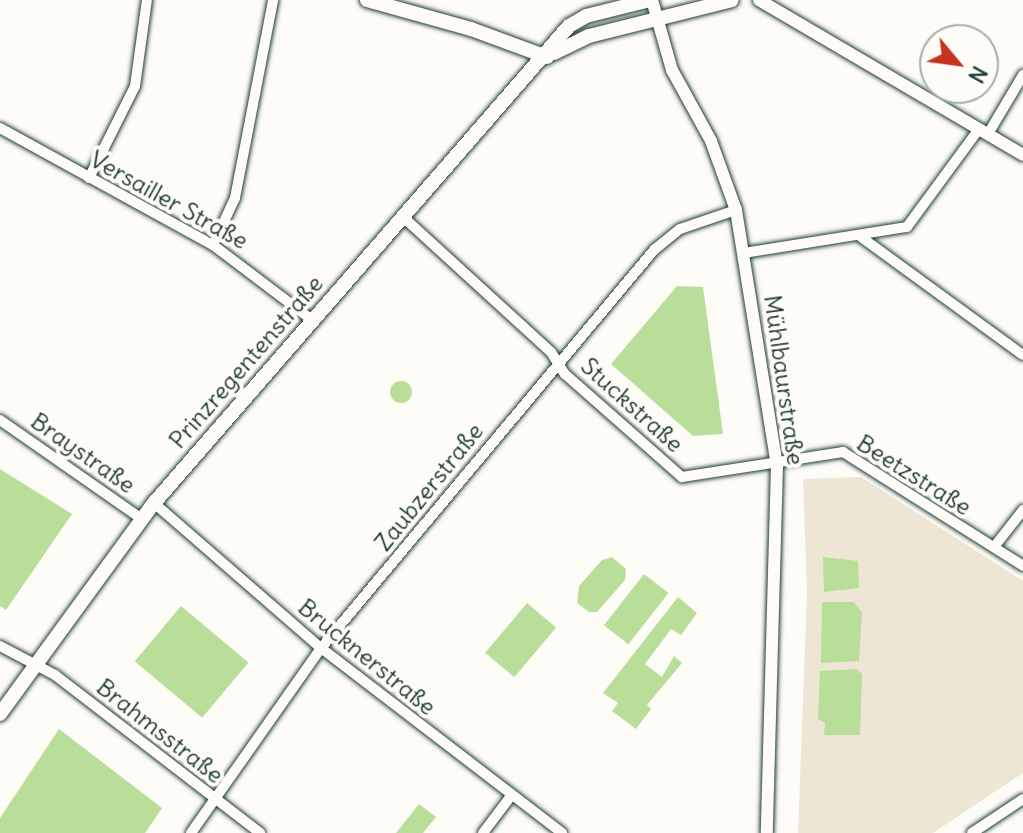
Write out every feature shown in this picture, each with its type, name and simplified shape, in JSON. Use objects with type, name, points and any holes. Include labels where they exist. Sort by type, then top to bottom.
[{"type":"main road","points":[[367,0],[471,29],[547,57]]},
{"type":"main road","name":"Prinzregentenstraße","points":[[0,714],[33,663],[154,503],[311,319],[578,19],[651,0]]},
{"type":"main road","name":"Prinzregentenstraße","points":[[547,57],[581,38],[732,0]]},
{"type":"street","points":[[89,178],[135,86],[147,0]]},
{"type":"street","points":[[213,245],[235,198],[273,0]]},
{"type":"street","name":"Mühlbaurstraße","points":[[651,0],[672,70],[711,141],[736,210],[777,465],[767,833]]},
{"type":"street","points":[[759,0],[1023,155]]},
{"type":"street","points":[[744,253],[861,237],[907,227],[983,132],[1023,75]]},
{"type":"street","name":"Versailler Straße","points":[[0,128],[213,245],[311,319]]},
{"type":"street","name":"Zaubzerstraße","points":[[191,833],[213,797],[321,648],[654,250],[680,229],[736,210]]},
{"type":"street","name":"Stuckstraße","points":[[402,216],[682,477],[777,465]]},
{"type":"street","points":[[861,237],[1023,355]]},
{"type":"street","name":"Braystraße","points":[[0,420],[142,519]]},
{"type":"street","name":"Beetzstraße","points":[[777,465],[843,452],[1023,566]]},
{"type":"street","name":"Brucknerstraße","points":[[154,503],[321,648],[562,833]]},
{"type":"street","points":[[994,547],[1023,510]]},
{"type":"street","name":"Brahmsstraße","points":[[0,646],[33,663],[260,833]]},
{"type":"street","points":[[483,833],[511,796]]},
{"type":"street","points":[[972,833],[1023,799]]},
{"type":"shaded area","points":[[861,477],[1023,581],[1023,773],[933,833],[798,833],[807,593],[803,479]]},
{"type":"green space","points":[[677,286],[703,287],[723,434],[693,436],[611,364]]},
{"type":"green space","points":[[401,381],[409,384],[412,392],[409,400],[401,403],[393,400],[390,392],[393,384]]},
{"type":"green space","points":[[0,469],[72,514],[6,610],[0,606]]},
{"type":"green space","points":[[612,557],[626,569],[625,580],[597,612],[589,612],[577,603],[579,586],[602,560]]},
{"type":"green space","points":[[823,557],[858,561],[859,588],[824,592]]},
{"type":"green space","points":[[644,574],[668,593],[628,644],[604,625]]},
{"type":"green space","points":[[678,597],[697,613],[681,635],[671,629],[645,664],[662,677],[674,656],[682,663],[647,705],[651,709],[636,729],[612,711],[618,703],[603,693]]},
{"type":"green space","points":[[822,602],[854,602],[862,613],[859,661],[821,663]]},
{"type":"green space","points":[[527,603],[556,627],[514,677],[485,653]]},
{"type":"green space","points":[[181,606],[248,663],[202,718],[135,661]]},
{"type":"green space","points":[[857,669],[862,674],[860,735],[824,735],[825,723],[818,719],[820,671]]},
{"type":"green space","points":[[59,729],[162,808],[145,833],[0,833],[0,818]]},
{"type":"green space","points":[[419,804],[436,817],[423,833],[396,833]]}]
